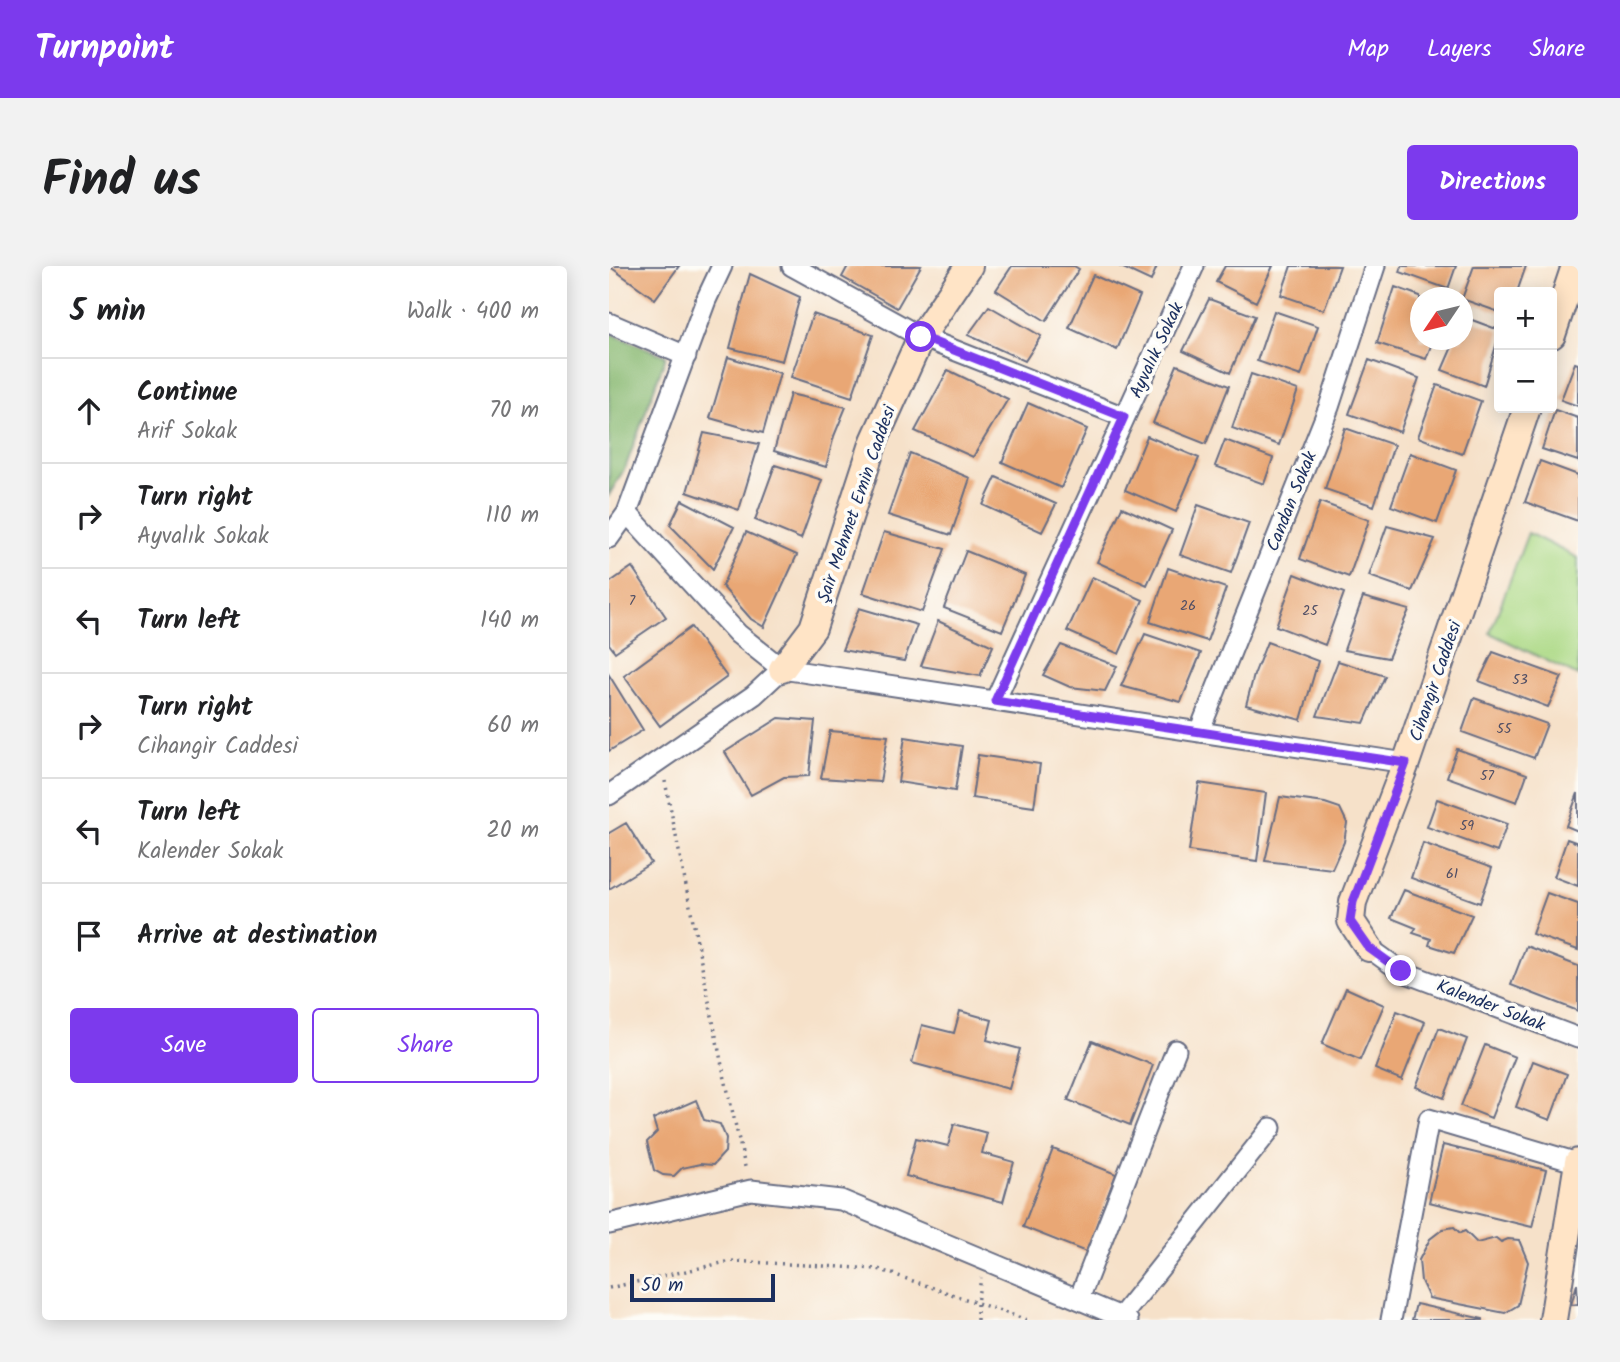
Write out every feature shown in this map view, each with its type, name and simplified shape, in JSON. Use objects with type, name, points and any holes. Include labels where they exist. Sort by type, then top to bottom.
[{"type":"street","points":[[609,538],[627,513],[706,300],[722,266]]},
{"type":"street","points":[[792,266],[921,337],[1124,417]]},
{"type":"street","name":"Şair Mehmet Emin Caddesi","points":[[782,669],[813,628],[874,442],[921,337],[969,266]]},
{"type":"street","name":"Ayvalık Sokak","points":[[995,701],[1194,266]]},
{"type":"street","name":"Candan Sokak","points":[[1199,732],[1329,407],[1375,266]]},
{"type":"street","points":[[1557,320],[1575,266]]},
{"type":"street","points":[[609,323],[686,356]]},
{"type":"street","name":"Cihangir Caddesi","points":[[1369,948],[1350,921],[1353,902],[1406,763],[1525,413]]},
{"type":"street","points":[[627,513],[738,634],[782,669],[1406,763]]},
{"type":"street","points":[[609,795],[754,695],[782,669]]},
{"type":"street","name":"Kalender Sokak","points":[[1369,948],[1401,971],[1578,1038]]},
{"type":"street","points":[[1079,1299],[1177,1050]]},
{"type":"street","points":[[1391,1320],[1429,1119],[1578,1163],[1553,1320]]},
{"type":"street","points":[[609,1224],[751,1190],[841,1200],[1125,1319],[1271,1128]]},
{"type":"path","points":[[664,777],[721,1061],[751,1190]]},
{"type":"path","points":[[977,1320],[984,1259]]},
{"type":"path","points":[[609,1288],[731,1261],[878,1269],[1027,1320]]},
{"type":"green space","points":[[609,333],[666,356],[626,466],[609,495]]},
{"type":"green space","points":[[1528,533],[1578,558],[1578,676],[1490,633]]},
{"type":"building","points":[[609,266],[679,266],[655,299]]},
{"type":"building","points":[[848,266],[921,266],[897,308],[842,277]]},
{"type":"building","points":[[1012,266],[1074,266],[1079,269],[1046,321],[996,290]]},
{"type":"building","points":[[1119,266],[1157,266],[1151,281]]},
{"type":"building","points":[[1225,266],[1273,266],[1256,302],[1216,282]]},
{"type":"building","points":[[1291,266],[1340,266],[1324,310],[1281,295]]},
{"type":"building","points":[[1402,266],[1456,266],[1449,287],[1400,272]]},
{"type":"building","points":[[1474,266],[1526,266],[1519,287],[1494,287],[1494,310],[1473,303],[1473,287],[1466,287]]},
{"type":"building","points":[[750,274],[800,297],[782,361],[730,348]]},
{"type":"building","points":[[1093,275],[1140,296],[1117,350],[1069,328]]},
{"type":"building","points":[[1395,287],[1410,292],[1410,350],[1429,350],[1426,359],[1377,343]]},
{"type":"building","points":[[1209,299],[1255,316],[1230,373],[1183,351]]},
{"type":"building","points":[[989,306],[1041,336],[1025,361],[968,335]]},
{"type":"building","points":[[1274,311],[1318,326],[1301,376],[1257,361]]},
{"type":"building","points":[[813,314],[873,335],[852,397],[791,377]]},
{"type":"building","points":[[1473,320],[1494,328],[1494,353],[1484,386],[1442,370],[1451,350],[1473,350]]},
{"type":"building","points":[[728,357],[780,373],[763,433],[710,418]]},
{"type":"building","points":[[1369,360],[1419,378],[1400,432],[1349,414]]},
{"type":"building","points":[[1575,363],[1578,364],[1578,406],[1561,400]]},
{"type":"building","points":[[1177,365],[1229,386],[1206,444],[1153,423]]},
{"type":"building","points":[[948,370],[1008,399],[973,457],[915,431]]},
{"type":"building","points":[[1251,374],[1298,390],[1279,445],[1232,428]]},
{"type":"building","points":[[1437,385],[1481,401],[1462,454],[1418,437]]},
{"type":"building","points":[[790,394],[846,407],[834,436],[826,467],[774,451]]},
{"type":"building","points":[[1028,403],[1087,429],[1061,488],[1002,462]]},
{"type":"building","points":[[1557,411],[1578,418],[1578,461],[1542,449],[1554,413]]},
{"type":"building","points":[[1345,428],[1394,445],[1374,506],[1325,489]]},
{"type":"building","points":[[704,433],[759,444],[739,510],[687,492]]},
{"type":"building","points":[[1147,436],[1199,458],[1176,512],[1125,490]]},
{"type":"building","points":[[1225,440],[1273,458],[1264,484],[1215,466]]},
{"type":"building","points":[[910,453],[970,478],[951,535],[888,515]]},
{"type":"building","points":[[1410,453],[1456,470],[1437,523],[1391,506]]},
{"type":"building","points":[[1540,461],[1578,475],[1578,521],[1525,502]]},
{"type":"building","points":[[775,465],[822,480],[801,539],[755,520]]},
{"type":"building","points":[[996,477],[1056,504],[1042,532],[983,505]]},
{"type":"building","points":[[682,500],[734,527],[713,569],[670,525]]},
{"type":"building","points":[[1320,502],[1369,520],[1349,577],[1300,559]]},
{"type":"building","points":[[1198,505],[1249,523],[1231,573],[1180,555]]},
{"type":"building","points":[[1122,507],[1172,530],[1147,585],[1097,562]]},
{"type":"building","points":[[1387,526],[1435,539],[1412,591],[1369,576]]},
{"type":"building","points":[[746,532],[797,555],[764,627],[751,619],[722,586]]},
{"type":"building","points":[[884,532],[945,549],[922,612],[863,593]]},
{"type":"building","points":[[966,551],[1025,575],[1002,631],[944,608]]},
{"type":"building","points":[[632,567],[666,617],[615,652],[609,644],[609,583]]},
{"type":"building","points":[[1168,568],[1226,588],[1207,641],[1150,622]]},
{"type":"building","points":[[1295,574],[1344,593],[1325,645],[1276,626]]},
{"type":"building","points":[[1092,577],[1143,600],[1119,654],[1067,631]]},
{"type":"building","points":[[1363,597],[1409,610],[1388,658],[1344,650]]},
{"type":"building","points":[[859,608],[917,625],[904,661],[842,650]]},
{"type":"building","points":[[938,621],[993,646],[980,676],[921,666]]},
{"type":"building","points":[[691,627],[727,677],[660,726],[624,676]]},
{"type":"building","points":[[1145,634],[1201,653],[1181,702],[1121,686]]},
{"type":"building","points":[[1267,642],[1318,661],[1301,720],[1246,705]]},
{"type":"building","points":[[1061,645],[1117,666],[1105,691],[1070,687],[1043,675]]},
{"type":"building","points":[[1493,652],[1562,677],[1548,707],[1479,681]]},
{"type":"building","points":[[1338,661],[1385,676],[1364,723],[1317,716]]},
{"type":"building","points":[[609,675],[643,730],[609,751]]},
{"type":"building","points":[[1474,698],[1547,724],[1534,758],[1462,732]]},
{"type":"building","points":[[779,718],[815,721],[809,776],[784,777],[751,795],[725,752]]},
{"type":"building","points":[[830,731],[888,736],[880,782],[821,778]]},
{"type":"building","points":[[905,737],[962,746],[955,791],[898,782]]},
{"type":"building","points":[[1457,749],[1527,774],[1517,802],[1447,777]]},
{"type":"building","points":[[978,755],[1040,764],[1034,807],[972,798]]},
{"type":"building","points":[[1199,783],[1266,793],[1257,861],[1189,851]]},
{"type":"building","points":[[1578,793],[1578,831],[1566,826]]},
{"type":"building","points":[[1280,797],[1325,803],[1340,808],[1347,823],[1344,842],[1332,869],[1265,861]]},
{"type":"building","points":[[1437,799],[1507,824],[1497,852],[1427,827]]},
{"type":"building","points":[[626,823],[651,863],[609,889],[609,833]]},
{"type":"building","points":[[1567,839],[1578,843],[1578,886],[1554,877]]},
{"type":"building","points":[[1423,843],[1492,868],[1480,903],[1411,878]]},
{"type":"building","points":[[1404,890],[1472,915],[1454,953],[1429,945],[1431,939],[1413,933],[1416,928],[1391,918]]},
{"type":"building","points":[[1547,893],[1578,904],[1578,950],[1532,934]]},
{"type":"building","points":[[1526,946],[1578,966],[1578,1011],[1511,985]]},
{"type":"building","points":[[1346,988],[1384,1005],[1360,1060],[1322,1044]]},
{"type":"building","points":[[960,1011],[992,1020],[987,1040],[1020,1049],[1009,1089],[912,1063],[922,1025],[954,1033]]},
{"type":"building","points":[[1397,1011],[1425,1022],[1402,1080],[1375,1069]]},
{"type":"building","points":[[1439,1028],[1467,1039],[1444,1098],[1416,1087]]},
{"type":"building","points":[[1092,1041],[1153,1065],[1130,1125],[1068,1100]]},
{"type":"building","points":[[1485,1045],[1515,1057],[1491,1118],[1461,1106]]},
{"type":"building","points":[[1533,1061],[1567,1074],[1550,1120],[1516,1107]]},
{"type":"building","points":[[696,1100],[704,1120],[720,1124],[726,1138],[725,1152],[713,1165],[700,1164],[682,1168],[674,1176],[663,1175],[654,1170],[647,1142],[657,1132],[653,1119]]},
{"type":"building","points":[[954,1124],[987,1133],[982,1153],[1014,1162],[1003,1202],[906,1176],[916,1138],[948,1146]]},
{"type":"building","points":[[1443,1145],[1546,1170],[1532,1227],[1429,1202]]},
{"type":"building","points":[[1053,1149],[1116,1174],[1086,1252],[1023,1227]]},
{"type":"building","points":[[1454,1227],[1460,1233],[1465,1231],[1477,1243],[1496,1238],[1501,1242],[1508,1239],[1519,1240],[1528,1262],[1518,1305],[1505,1313],[1429,1298],[1421,1281],[1419,1260],[1430,1239],[1443,1229]]},
{"type":"building","points":[[1577,1284],[1578,1304],[1571,1305]]},
{"type":"building","points":[[1416,1304],[1483,1319],[1483,1320],[1412,1320]]},
{"type":"route","points":[[921,337],[1124,417],[995,701],[1406,763],[1353,902],[1350,921],[1369,948],[1401,971]]}]
